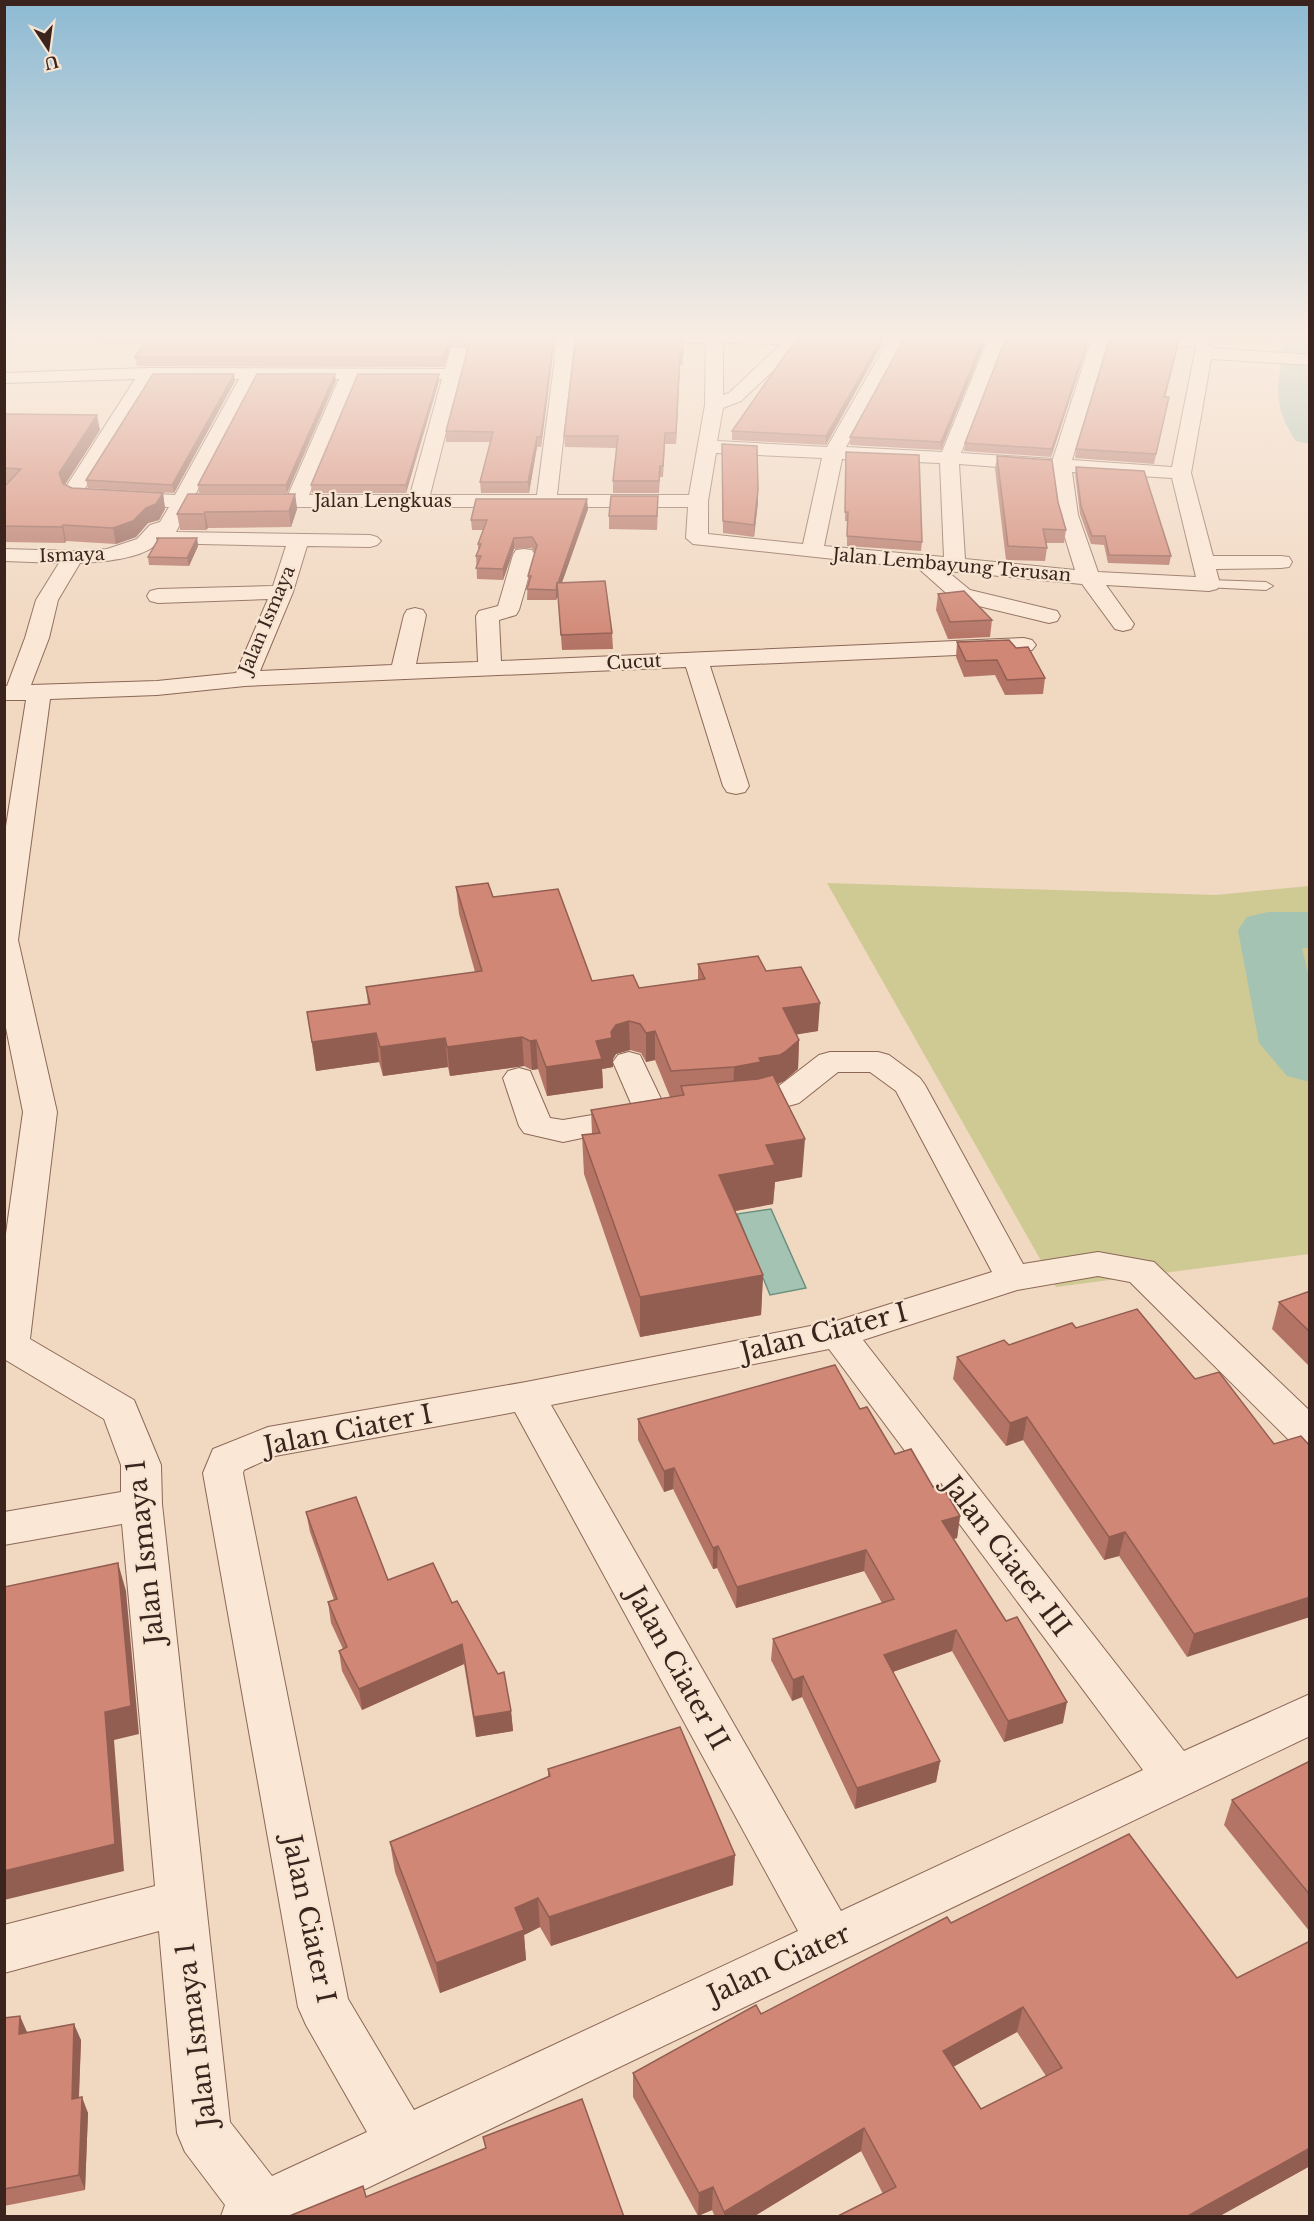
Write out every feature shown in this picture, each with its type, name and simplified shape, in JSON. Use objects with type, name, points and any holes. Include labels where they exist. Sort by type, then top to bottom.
[{"type":"street","name":"Jalan Lengkuas","points":[[108,437],[73,494],[80,497],[181,501],[698,501]]},
{"type":"street","points":[[167,528],[216,437]]},
{"type":"street","points":[[296,501],[324,437]]},
{"type":"street","points":[[419,501],[437,437]]},
{"type":"street","points":[[546,501],[554,437]]},
{"type":"street","points":[[698,501],[709,437]]},
{"type":"street","points":[[812,552],[833,453],[842,437]]},
{"type":"street","points":[[955,566],[949,458],[958,437]]},
{"type":"street","points":[[1070,437],[1061,465],[1068,515],[1089,578],[1123,624]]},
{"type":"street","points":[[1188,437],[1181,473],[1206,573]]},
{"type":"street","points":[[707,447],[949,458],[1181,473]]},
{"type":"street","name":"Jalan Lembayung Terusan","points":[[698,501],[697,538],[705,541],[1089,578],[1206,573],[1281,562]]},
{"type":"street","name":"Jalan Ismaya","points":[[20,693],[157,688],[245,679],[282,592],[299,539],[162,538],[167,528]]},
{"type":"street","name":"Ismaya","points":[[4,555],[73,557],[109,555],[145,544],[157,529],[167,528]]},
{"type":"street","points":[[299,539],[370,541]]},
{"type":"street","points":[[490,669],[487,616],[508,610],[524,555]]},
{"type":"street","name":"Jalan Ismaya 1","points":[[73,557],[47,600],[20,693],[4,941],[40,1112],[7,1345],[120,1410],[141,1465],[141,1504],[204,2133],[257,2214]]},
{"type":"street","points":[[925,563],[962,595],[1049,616]]},
{"type":"street","points":[[158,596],[282,592]]},
{"type":"street","points":[[402,672],[415,615]]},
{"type":"street","name":"Cucut","points":[[245,679],[1024,645]]},
{"type":"street","points":[[696,660],[736,786]]},
{"type":"street","points":[[629,1062],[652,1115]]},
{"type":"street","points":[[519,1078],[536,1126],[563,1131],[652,1115],[756,1105],[787,1096],[831,1062],[878,1062],[909,1085],[1014,1278]]},
{"type":"street","name":"Jalan Ciater I","points":[[404,2144],[324,2007],[223,1473],[227,1460],[268,1442],[526,1396],[838,1334],[1014,1278],[1098,1264],[1141,1271],[1310,1436]]},
{"type":"street","name":"Jalan Ciater III","points":[[838,1334],[1176,1777]]},
{"type":"street","name":"Jalan Ciater II","points":[[526,1396],[830,1940]]},
{"type":"street","points":[[4,1529],[141,1504]]},
{"type":"street","name":"Jalan Ciater","points":[[257,2214],[1310,1714]]},
{"type":"street","points":[[4,1949],[181,1902]]},
{"type":"lane","points":[[1206,573],[1266,586]]},
{"type":"shaded area","points":[[827,883],[1216,895],[1309,886],[1309,1254],[1056,1287]]},
{"type":"shaded area","points":[[771,1209],[806,1288],[770,1295],[737,1214]]},
{"type":"building","points":[[4,437],[83,437],[59,473],[63,484],[72,488],[163,493],[156,504],[146,508],[133,521],[113,528],[63,525],[62,527],[4,526],[4,487],[21,469],[4,468]]},
{"type":"building","points":[[113,437],[199,437],[172,485],[86,480]]},
{"type":"building","points":[[224,437],[307,437],[286,485],[198,485]]},
{"type":"building","points":[[331,437],[420,437],[406,485],[311,485]]},
{"type":"building","points":[[492,437],[541,437],[537,437],[528,482],[480,482]]},
{"type":"building","points":[[618,437],[665,437],[663,466],[660,466],[659,481],[613,481]]},
{"type":"building","points":[[850,437],[943,437],[941,442]]},
{"type":"building","points":[[967,437],[1056,437],[1052,449],[965,443]]},
{"type":"building","points":[[1080,437],[1160,437],[1156,454],[1076,449]]},
{"type":"building","points":[[722,444],[757,446],[758,490],[754,525],[723,521]]},
{"type":"building","points":[[846,452],[919,455],[922,542],[847,536]]},
{"type":"building","points":[[997,456],[1052,460],[1058,502],[1066,530],[1043,529],[1047,548],[1008,546]]},
{"type":"building","points":[[1076,467],[1144,471],[1171,556],[1109,555],[1105,536],[1092,536],[1081,506]]},
{"type":"building","points":[[188,494],[295,494],[289,511],[177,514]]},
{"type":"building","points":[[611,496],[658,496],[657,516],[609,516]]},
{"type":"building","points":[[476,499],[587,499],[556,590],[527,589],[531,576],[528,576],[537,545],[532,537],[514,538],[503,569],[476,568],[481,556],[476,556],[481,544],[478,544],[487,520],[471,520]]},
{"type":"building","points":[[159,538],[197,538],[187,558],[148,557]]},
{"type":"building","points":[[605,581],[612,633],[561,635],[557,583]]},
{"type":"building","points":[[964,591],[992,620],[950,622],[938,594]]},
{"type":"building","points":[[1009,640],[1016,648],[1028,647],[1045,678],[1007,680],[997,660],[966,661],[957,642]]},
{"type":"building","points":[[488,883],[493,897],[558,889],[592,981],[633,975],[639,988],[705,979],[698,964],[758,956],[766,971],[801,967],[820,1003],[783,1008],[799,1040],[785,1052],[759,1058],[761,1062],[734,1067],[671,1071],[655,1031],[646,1033],[640,1024],[629,1021],[616,1025],[611,1032],[612,1038],[596,1041],[602,1059],[546,1067],[536,1040],[530,1041],[522,1037],[447,1047],[445,1038],[380,1047],[376,1033],[312,1042],[307,1012],[370,1004],[366,987],[482,971],[456,887]]},
{"type":"building","points":[[773,1075],[805,1139],[766,1145],[775,1165],[719,1175],[763,1275],[640,1297],[582,1135],[600,1133],[591,1110],[684,1095],[681,1086],[758,1079]]},
{"type":"building","points":[[1310,1291],[1310,1332],[1279,1302]]},
{"type":"building","points":[[1137,1309],[1195,1379],[1219,1372],[1274,1444],[1301,1436],[1310,1446],[1310,1597],[1194,1634],[1125,1532],[1109,1537],[1027,1417],[1010,1423],[957,1357],[1004,1340],[1009,1345],[1072,1323],[1076,1328]]},
{"type":"building","points":[[835,1365],[860,1409],[867,1407],[895,1454],[911,1449],[933,1487],[941,1484],[960,1516],[942,1521],[1006,1621],[1017,1617],[1067,1702],[1008,1721],[956,1630],[884,1655],[940,1761],[857,1788],[803,1676],[793,1680],[773,1639],[894,1599],[866,1550],[737,1587],[718,1546],[713,1548],[674,1468],[664,1471],[638,1419]]},
{"type":"building","points":[[356,1497],[388,1580],[433,1563],[452,1603],[457,1601],[498,1674],[504,1672],[511,1711],[474,1717],[462,1644],[359,1689],[339,1651],[347,1647],[328,1602],[337,1599],[306,1512]]},
{"type":"building","points":[[118,1563],[131,1706],[105,1712],[115,1844],[4,1871],[4,1587]]},
{"type":"building","points":[[680,1727],[735,1855],[549,1917],[538,1898],[515,1908],[524,1930],[436,1963],[390,1842],[550,1776],[548,1769]]},
{"type":"building","points":[[1310,1761],[1310,1895],[1232,1800]]},
{"type":"building","points":[[1129,1834],[1237,1978],[1310,1941],[1310,2148],[1186,2217],[836,2217],[896,2187],[864,2128],[724,2212],[713,2187],[699,2193],[633,2073],[756,2005],[761,2014],[947,1917],[951,1923]],"holes":[[[1023,2007],[1062,2068],[981,2109],[943,2051]]]},
{"type":"building","points":[[20,2016],[19,2034],[74,2024],[72,2099],[82,2097],[79,2175],[4,2189],[4,2018]]},
{"type":"building","points":[[582,2099],[624,2217],[287,2217],[363,2186],[366,2197],[486,2148],[483,2137]]},
{"type":"waterway","points":[[1310,930],[1268,930],[1291,1043],[1310,1062]]}]
